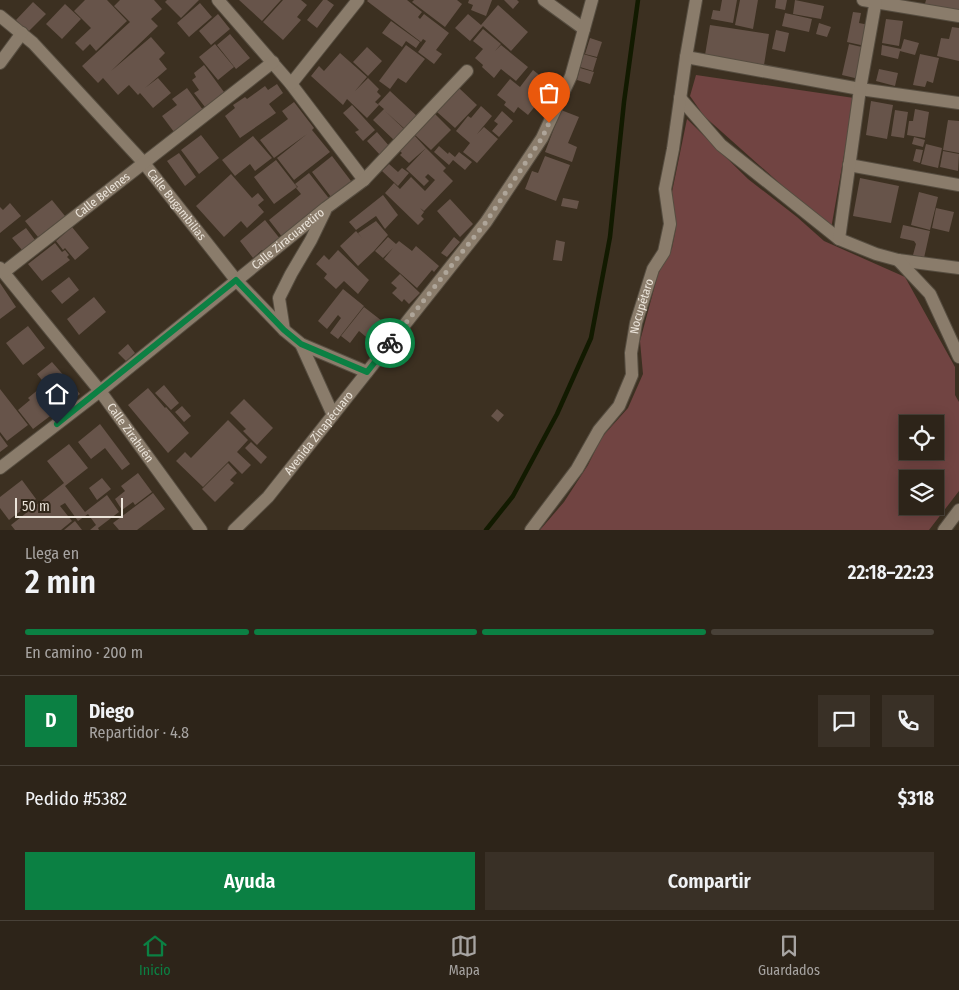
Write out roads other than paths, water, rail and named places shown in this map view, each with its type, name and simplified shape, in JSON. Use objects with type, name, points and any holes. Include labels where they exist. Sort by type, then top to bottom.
[{"type":"street","points":[[218,0],[291,84],[364,180]]},
{"type":"street","points":[[291,84],[358,0]]},
{"type":"street","name":"Avenida Zinapécuaro","points":[[234,530],[268,497],[486,222],[542,138],[571,76],[592,0]]},
{"type":"street","name":"Nocupétaro","points":[[531,530],[578,469],[598,430],[619,406],[632,375],[631,353],[636,323],[653,269],[664,252],[670,224],[664,189],[673,149],[696,0]]},
{"type":"street","points":[[862,0],[959,16]]},
{"type":"street","points":[[546,1],[584,29]]},
{"type":"street","points":[[839,239],[860,89],[876,1]]},
{"type":"street","name":"Calle Bugambilias","points":[[0,16],[22,33],[143,162],[236,280],[284,330],[301,344],[367,372]]},
{"type":"street","points":[[0,62],[22,33]]},
{"type":"street","points":[[686,57],[860,89],[959,103]]},
{"type":"street","name":"Calle Belenes","points":[[2,270],[273,62]]},
{"type":"street","name":"Calle Ziracuaretiro","points":[[0,468],[100,391],[326,208],[364,180],[467,71]]},
{"type":"street","points":[[680,98],[721,144],[839,239],[876,254],[898,260],[959,268]]},
{"type":"street","points":[[849,165],[959,185]]},
{"type":"street","points":[[284,330],[279,298],[311,240],[326,208]]},
{"type":"street","points":[[898,260],[930,294],[959,357]]},
{"type":"street","name":"Calle Zirahuén","points":[[2,270],[100,391],[201,530]]},
{"type":"street","points":[[301,344],[333,415]]},
{"type":"street","points":[[944,530],[959,510]]},
{"type":"waterway","points":[[486,530],[513,496],[557,414],[591,338],[610,237],[624,102],[638,0]]}]
